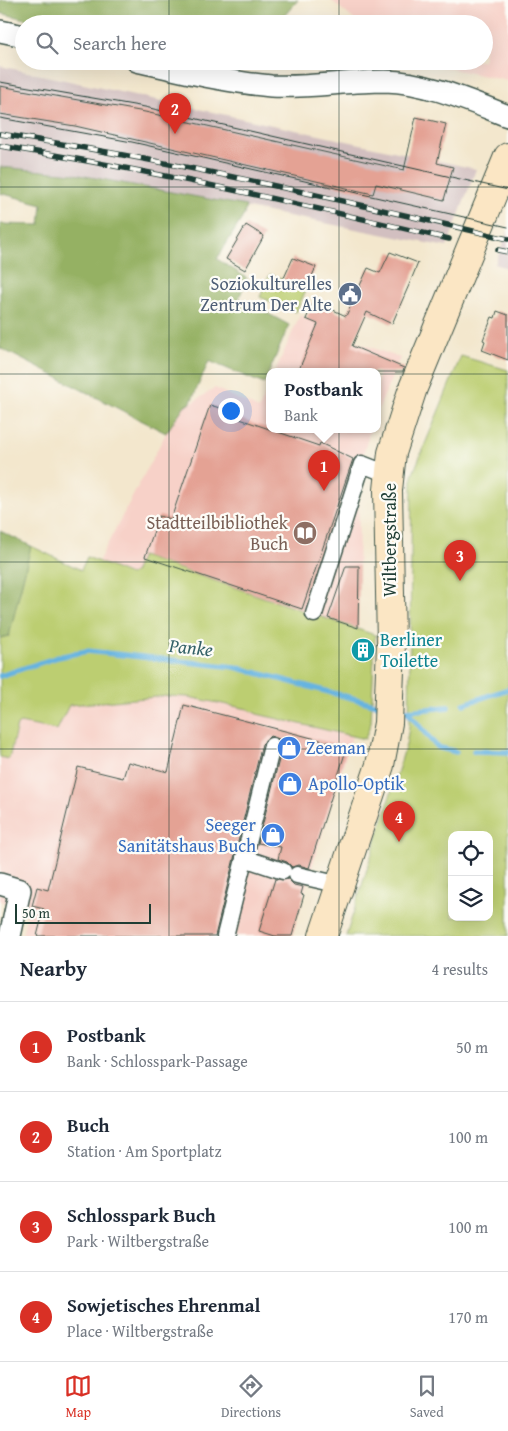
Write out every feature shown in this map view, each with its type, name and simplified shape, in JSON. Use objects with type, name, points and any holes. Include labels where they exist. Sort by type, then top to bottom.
[{"type":"main road","name":"Wiltbergstraße","points":[[323,936],[380,766],[388,723],[391,644],[390,475],[392,453],[414,388],[508,157]]},
{"type":"street","points":[[0,30],[15,34]]},
{"type":"street","points":[[177,70],[230,82],[262,85],[308,87],[385,81],[428,88],[508,116]]},
{"type":"street","points":[[414,388],[430,373],[508,186]]},
{"type":"street","points":[[314,614],[362,464],[390,475]]},
{"type":"street","points":[[224,936],[272,746]]},
{"type":"street","points":[[244,858],[290,873],[341,885]]},
{"type":"street","points":[[0,884],[20,890],[10,936]]},
{"type":"shaded area","points":[[331,0],[508,0],[508,81],[457,70],[493,70],[493,15],[348,15]]},
{"type":"shaded area","points":[[0,66],[476,169],[447,247],[74,174],[0,167]]},
{"type":"shaded area","points":[[508,231],[508,268],[495,264]]},
{"type":"shaded area","points":[[300,315],[354,341],[400,358],[381,403],[381,368],[277,368]]},
{"type":"shaded area","points":[[215,388],[259,409],[266,392],[266,433],[369,433],[359,470],[358,629],[142,556],[134,573],[130,575],[98,562],[166,433],[185,404],[190,404]]},
{"type":"shaded area","points":[[167,696],[188,697],[248,709],[257,714],[352,736],[291,936],[22,936],[28,909],[0,901],[0,757],[9,758],[17,725],[20,723],[28,724],[69,705]]},
{"type":"green space","points":[[0,0],[298,0],[285,15],[15,15],[15,17],[0,13]]},
{"type":"green space","points":[[0,167],[74,174],[246,206],[244,215],[217,259],[247,278],[239,298],[289,325],[271,368],[266,368],[264,384],[209,361],[190,404],[185,405],[166,433],[0,348],[0,224],[40,225],[42,204],[0,193]]},
{"type":"green space","points":[[270,274],[306,290],[296,312],[260,297]]},
{"type":"green space","points":[[461,356],[508,370],[508,936],[346,936],[406,745],[409,727],[412,476]]},
{"type":"green space","points":[[0,531],[31,546],[9,636],[0,638]]},
{"type":"green space","points":[[31,546],[81,570],[87,557],[130,575],[134,573],[141,556],[375,635],[371,723],[365,739],[257,714],[248,709],[188,697],[167,696],[69,705],[57,730],[20,723],[17,725],[9,759],[0,757],[0,638],[9,636]]},
{"type":"building","points":[[0,86],[145,112],[404,170],[416,117],[446,124],[437,163],[453,167],[444,200],[376,184],[373,194],[75,126],[0,114]]},
{"type":"building","points":[[246,225],[264,236],[245,270],[226,259]]},
{"type":"building","points":[[390,252],[418,263],[392,324],[367,312],[352,346],[404,368],[403,372],[381,372],[381,368],[300,368],[318,324],[306,319],[314,301],[346,316],[368,268],[380,273]]},
{"type":"building","points":[[293,258],[316,267],[306,290],[283,280]]},
{"type":"building","points":[[497,311],[508,315],[508,360],[482,350],[485,341],[483,340],[492,317],[495,318]]},
{"type":"building","points":[[210,405],[236,413],[234,417],[266,428],[266,433],[281,433],[319,446],[320,443],[353,459],[302,609],[145,557],[159,516],[171,519]]},
{"type":"building","points":[[346,566],[359,566],[358,628],[328,618]]},
{"type":"building","points":[[184,705],[347,747],[309,868],[299,865],[292,867],[287,862],[278,859],[281,847],[258,843],[282,748],[279,739],[270,736],[262,744],[215,936],[37,936],[44,909],[32,906],[37,887],[48,890],[78,767],[123,778],[128,762],[168,772]]},
{"type":"building","points":[[275,879],[288,879],[294,885],[303,887],[301,894],[304,895],[292,936],[275,936],[259,931]]},
{"type":"waterway","name":"Panke","points":[[0,676],[58,657],[87,651],[235,667],[378,705]]},
{"type":"waterway","name":"Panke","points":[[464,704],[508,689]]},
{"type":"waterway","name":"Panke","points":[[398,709],[407,711],[448,707]]},
{"type":"waterway","points":[[407,711],[437,747],[456,752]]},
{"type":"waterway","points":[[474,751],[508,752]]},
{"type":"tram line","points":[[0,82],[145,107],[508,190]]},
{"type":"tram line","points":[[0,118],[132,142],[508,227]]},
{"type":"railway","points":[[0,134],[192,168],[508,239]]},
{"type":"railway","points":[[0,146],[169,177],[449,239]]},
{"type":"railway","points":[[498,250],[508,252]]},
{"type":"place","name":"Buch","points":[[175,134]]},
{"type":"place","name":"Soziokulturelles Zentrum Der Alte","points":[[350,294]]},
{"type":"place","name":"Postbank","points":[[324,491]]},
{"type":"place","name":"Stadtteilbibliothek Buch","points":[[305,533]]},
{"type":"place","name":"Schlosspark Buch","points":[[460,581]]},
{"type":"place","name":"Berliner Toilette","points":[[363,650]]},
{"type":"place","name":"Zeeman","points":[[289,748]]},
{"type":"place","name":"Apollo-Optik","points":[[290,784]]},
{"type":"place","name":"Seeger Sanitätshaus Buch","points":[[273,835]]},
{"type":"place","name":"Sowjetisches Ehrenmal","points":[[399,842]]}]
